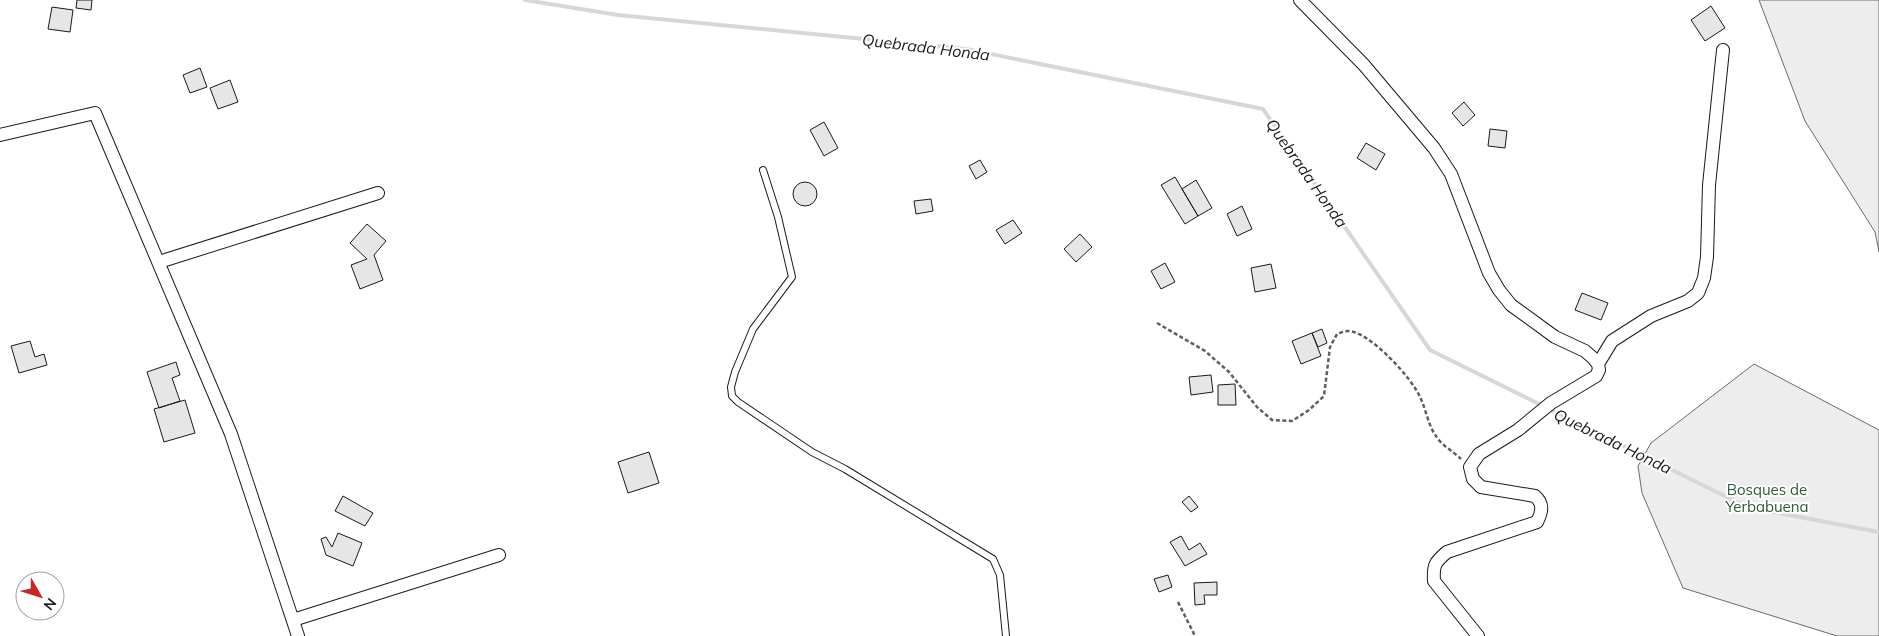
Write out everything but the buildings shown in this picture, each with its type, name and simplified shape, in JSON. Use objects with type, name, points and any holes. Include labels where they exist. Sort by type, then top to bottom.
[{"type":"street","points":[[1300,0],[1364,65],[1434,148],[1451,174],[1488,274],[1498,290],[1511,305],[1555,336],[1585,351],[1598,364],[1599,370],[1596,376],[1551,403],[1518,430],[1479,454],[1470,467],[1473,479],[1481,487],[1535,496],[1542,505],[1541,514],[1537,522],[1447,552],[1436,560],[1433,571],[1434,581],[1478,636]]},
{"type":"street","points":[[1598,364],[1612,341],[1651,316],[1688,300],[1698,293],[1704,278],[1707,257],[1709,185],[1723,50]]},
{"type":"street","points":[[0,135],[94,113],[231,434],[298,636]]},
{"type":"street","points":[[159,262],[378,193]]},
{"type":"street","points":[[293,620],[499,556]]},
{"type":"lane","points":[[763,170],[778,217],[792,277],[753,328],[735,372],[731,387],[732,396],[812,452],[845,469],[993,559],[1000,575],[1006,636]]},
{"type":"path","points":[[1157,323],[1205,351],[1229,372],[1257,407],[1272,420],[1292,421],[1309,410],[1324,396],[1330,348],[1336,334],[1349,331],[1367,338],[1408,377],[1421,397],[1425,413],[1436,437],[1470,467]]},
{"type":"path","points":[[1178,602],[1195,636]]},
{"type":"shaded area","points":[[1759,0],[1879,0],[1879,252],[1875,232],[1805,121]]},
{"type":"shaded area","name":"Bosques de Yerbabuena","points":[[1754,364],[1879,430],[1879,636],[1837,636],[1683,588],[1642,493],[1638,466],[1651,443]]},
{"type":"waterway","name":"Quebrada Honda","points":[[525,0],[618,15],[966,49],[1263,109],[1430,350],[1543,406]]},
{"type":"waterway","name":"Quebrada Honda","points":[[1549,409],[1747,507],[1879,532]]}]
